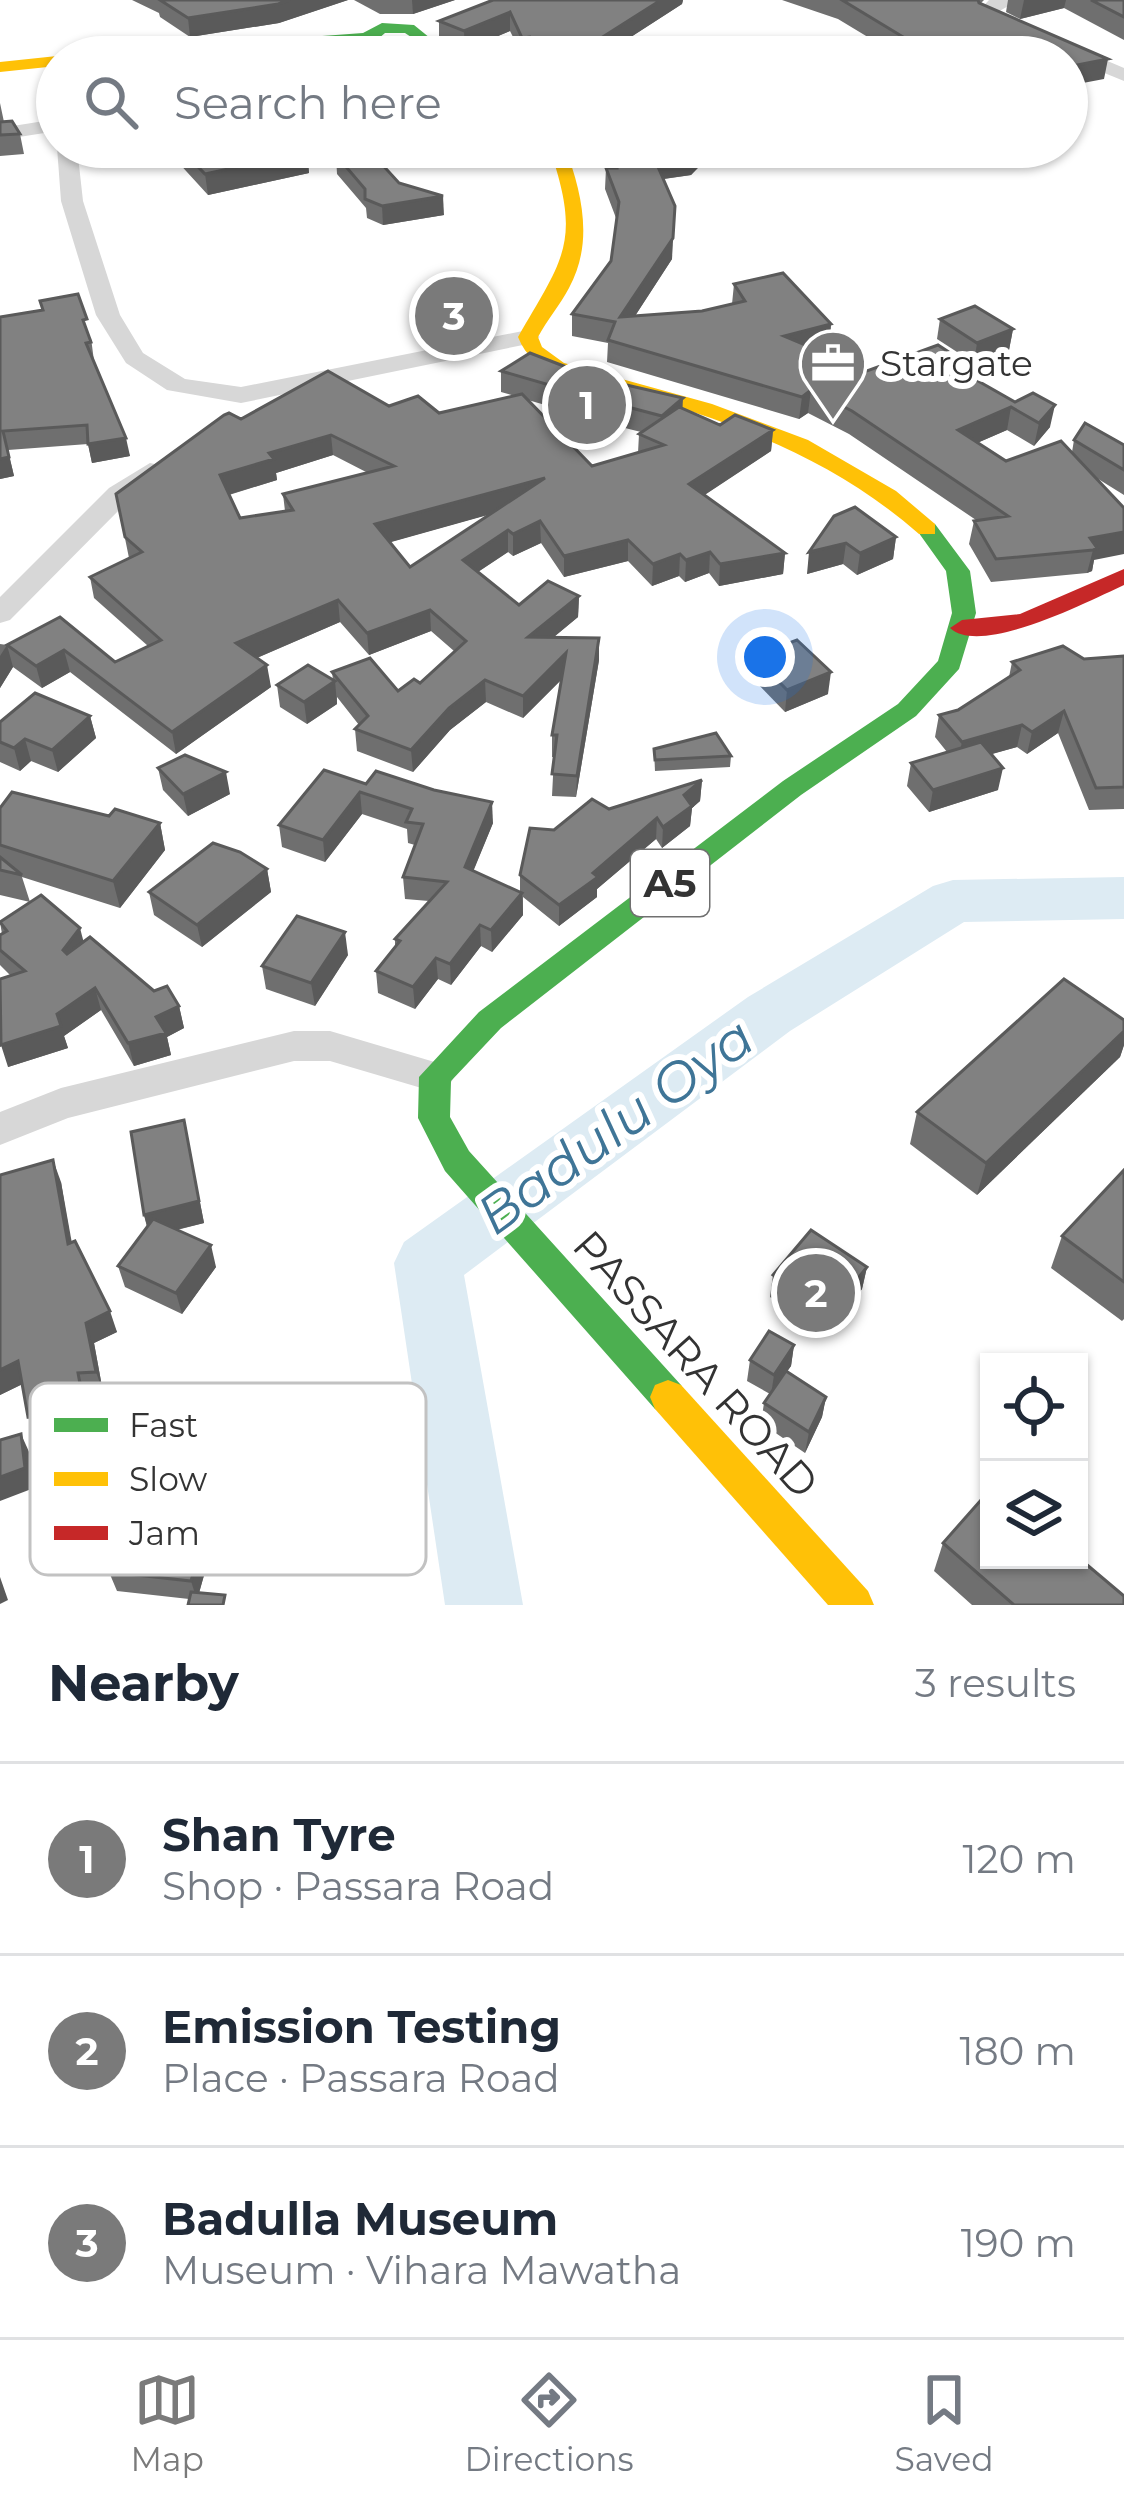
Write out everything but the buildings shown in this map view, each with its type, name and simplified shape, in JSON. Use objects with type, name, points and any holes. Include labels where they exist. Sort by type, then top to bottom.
[{"type":"main road","points":[[256,36],[319,12]]},
{"type":"main road","points":[[417,36],[447,18]]},
{"type":"main road","points":[[292,36],[370,24],[412,36]]},
{"type":"main road","points":[[0,67],[36,64]]},
{"type":"main road","points":[[562,168],[571,202],[573,255],[564,280],[528,338],[540,357],[573,374],[752,422],[848,467],[912,514],[952,557],[963,587],[962,628],[995,630],[1022,623],[1124,576]]},
{"type":"main road","name":"A5","points":[[435,1077],[490,1020],[792,788],[907,710],[950,663],[962,628]]},
{"type":"main road","name":"PASSARA ROAD","points":[[435,1077],[434,1118],[457,1161],[854,1605]]},
{"type":"street","points":[[1010,0],[995,4],[984,15],[1028,36]]},
{"type":"street","points":[[1088,62],[1124,75]]},
{"type":"street","points":[[0,134],[36,128]]},
{"type":"street","points":[[65,168],[64,181],[109,324],[126,352],[160,378],[205,393],[241,395],[528,338]]},
{"type":"street","points":[[214,428],[241,395]]},
{"type":"street","points":[[0,614],[119,494],[176,454]]},
{"type":"street","points":[[0,1129],[61,1104],[294,1046],[330,1046],[435,1077]]},
{"type":"waterway","name":"Badulu Oya","points":[[484,1605],[428,1263],[769,1014],[953,901],[1124,898]]},
{"type":"traffic: fast","points":[[382,28],[409,28],[419,36]]},
{"type":"traffic: fast","points":[[370,36],[382,28]]},
{"type":"traffic: fast","points":[[668,1397],[457,1161],[434,1118],[435,1077],[490,1020],[792,788],[907,710],[950,663],[964,613],[958,571],[927,529]]},
{"type":"traffic: slow","points":[[0,67],[36,63]]},
{"type":"traffic: slow","points":[[564,168],[572,196],[574,246],[560,287],[528,337],[533,350],[557,367],[705,408],[801,444],[888,495],[927,529]]},
{"type":"traffic: slow","points":[[668,1397],[854,1605]]},
{"type":"traffic: jam","points":[[962,628],[1025,621],[1124,576]]},
{"type":"place","name":"Badulla Museum","points":[[454,316]]},
{"type":"place","name":"Shan Tyre","points":[[587,405]]},
{"type":"place","name":"Stargate","points":[[833,422]]},
{"type":"place","name":"Emission Testing","points":[[816,1293]]}]
